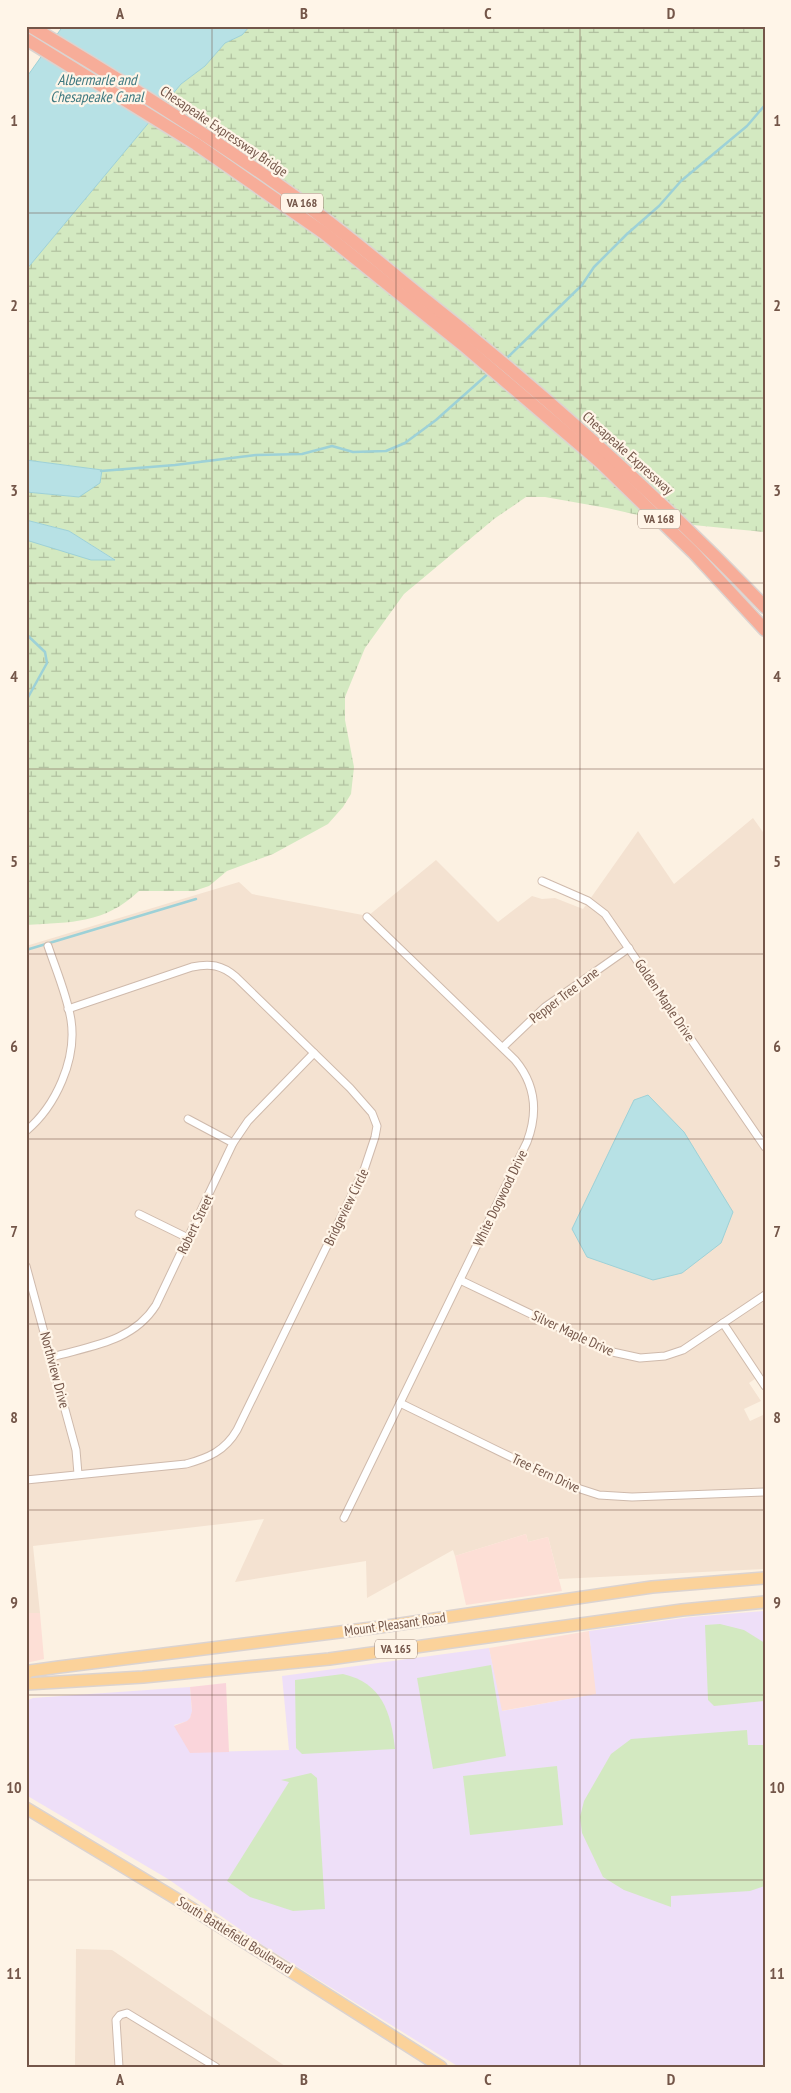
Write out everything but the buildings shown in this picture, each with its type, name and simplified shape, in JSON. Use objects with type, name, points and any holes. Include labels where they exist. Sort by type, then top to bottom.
[{"type":"highway","name":"Chesapeake Expressway Bridge","points":[[30,26],[157,103],[328,222],[465,331],[551,411]]},
{"type":"highway","name":"Chesapeake Expressway Bridge","points":[[26,39],[196,144],[324,233],[462,344],[551,411]]},
{"type":"highway","name":"Chesapeake Expressway","points":[[551,411],[636,478],[765,607]]},
{"type":"highway","name":"Chesapeake Expressway","points":[[551,411],[600,462],[693,552],[765,630]]},
{"type":"main road","name":"Mount Pleasant Road","points":[[26,1674],[30,1671],[380,1627],[652,1587],[765,1578]]},
{"type":"main road","name":"Mount Pleasant Road","points":[[26,1684],[143,1677],[329,1659],[682,1610],[765,1602]]},
{"type":"main road","points":[[52,1683],[62,1674],[119,1666],[159,1654]]},
{"type":"main road","name":"South Battlefield Boulevard","points":[[26,1808],[180,1901],[441,2067]]},
{"type":"street","name":"Golden Maple Drive","points":[[542,881],[597,908],[605,914],[765,1146]]},
{"type":"street","name":"White Dogwood Drive","points":[[344,1518],[534,1125],[534,1102],[530,1084],[521,1066],[367,917]]},
{"type":"street","points":[[26,1131],[46,1113],[59,1088],[70,1040],[71,1026],[68,1009],[48,946]]},
{"type":"street","name":"Pepper Tree Lane","points":[[503,1047],[545,1007],[630,948]]},
{"type":"street","name":"Bridgeview Circle","points":[[26,1480],[196,1462],[219,1452],[237,1430],[364,1170],[374,1143],[376,1126],[372,1113],[364,1102],[236,977],[214,965],[192,967],[68,1009]]},
{"type":"street","name":"Robert Street","points":[[52,1357],[113,1340],[138,1327],[156,1305],[234,1143],[248,1121],[314,1053]]},
{"type":"street","points":[[188,1119],[234,1143]]},
{"type":"street","points":[[139,1214],[188,1238]]},
{"type":"street","name":"Northview Drive","points":[[26,1266],[76,1450],[78,1474]]},
{"type":"street","name":"Silver Maple Drive","points":[[460,1280],[595,1346],[624,1356],[649,1358],[665,1356],[682,1350],[765,1295]]},
{"type":"street","points":[[723,1323],[765,1386]]},
{"type":"street","name":"Tree Fern Drive","points":[[400,1403],[568,1485],[599,1495],[632,1497],[765,1492]]},
{"type":"street","points":[[119,2067],[116,2020],[120,2015],[127,2013],[216,2067]]},
{"type":"shaded area","points":[[753,818],[765,835],[765,1372],[749,1383],[761,1401],[744,1409],[750,1421],[765,1414],[765,1569],[559,1579],[548,1537],[528,1542],[526,1534],[455,1556],[453,1550],[367,1598],[366,1561],[235,1582],[264,1519],[33,1546],[40,1613],[26,1613],[26,946],[239,882],[252,894],[368,916],[436,860],[498,922],[532,896],[542,899],[555,898],[583,909],[638,831],[674,884]]},
{"type":"shaded area","points":[[526,1534],[528,1542],[548,1537],[562,1591],[466,1605],[455,1556]]},
{"type":"shaded area","points":[[765,1611],[765,2067],[459,2067],[264,1946],[168,1879],[26,1795],[26,1701],[33,1698],[190,1687],[192,1712],[190,1718],[188,1721],[174,1725],[200,1752],[289,1750],[282,1676],[489,1648],[502,1711],[596,1694],[589,1631],[691,1617]]},
{"type":"shaded area","points":[[26,1613],[40,1613],[44,1659],[26,1663]]},
{"type":"shaded area","points":[[589,1631],[597,1694],[501,1711],[489,1648]]},
{"type":"shaded area","points":[[226,1683],[229,1752],[190,1753],[174,1726],[190,1718],[192,1711],[190,1687]]},
{"type":"shaded area","points":[[76,1949],[112,1950],[285,2066],[75,2067]]},
{"type":"green space","points":[[250,26],[765,26],[765,532],[673,523],[607,508],[545,497],[526,497],[494,519],[404,594],[365,648],[345,697],[345,720],[354,767],[351,794],[343,807],[328,824],[273,854],[227,871],[209,886],[194,891],[139,891],[113,910],[87,919],[73,922],[26,925],[26,540],[114,559],[69,531],[26,520],[26,492],[79,497],[102,470],[26,460],[26,270],[181,84],[205,66],[225,43],[242,35]]},
{"type":"green space","points":[[720,1624],[744,1630],[765,1643],[765,1701],[714,1706],[708,1700],[705,1625]]},
{"type":"green space","points":[[491,1665],[506,1756],[433,1769],[417,1678]]},
{"type":"green space","points":[[343,1674],[367,1684],[376,1692],[387,1711],[391,1723],[395,1749],[302,1754],[296,1748],[295,1680]]},
{"type":"green space","points":[[747,1730],[748,1745],[765,1745],[765,1886],[750,1891],[671,1896],[671,1907],[624,1890],[603,1877],[582,1833],[580,1817],[584,1801],[611,1754],[631,1739]]},
{"type":"green space","points":[[557,1766],[563,1825],[470,1835],[463,1776]]},
{"type":"green space","points":[[311,1773],[317,1778],[325,1909],[293,1911],[250,1897],[227,1881],[289,1782],[281,1780]]},
{"type":"water","name":"Albermarle and Chesapeake Canal","points":[[63,26],[250,26],[242,35],[225,43],[205,66],[181,84],[26,270],[26,78]]},
{"type":"water","points":[[26,460],[102,470],[100,483],[79,497],[26,492]]},
{"type":"water","points":[[26,520],[69,531],[115,560],[91,560],[26,540]]},
{"type":"water","points":[[648,1095],[684,1132],[733,1212],[721,1243],[682,1273],[653,1280],[587,1257],[572,1229],[634,1100]]},
{"type":"waterway","points":[[506,359],[582,285],[594,267],[659,206],[681,181],[747,126],[765,105]]},
{"type":"waterway","points":[[101,471],[175,465],[256,455],[302,454],[332,446],[353,452],[386,451],[405,443],[436,420],[490,372]]},
{"type":"waterway","points":[[26,634],[45,652],[47,663],[26,701]]},
{"type":"waterway","points":[[26,950],[196,899]]}]
